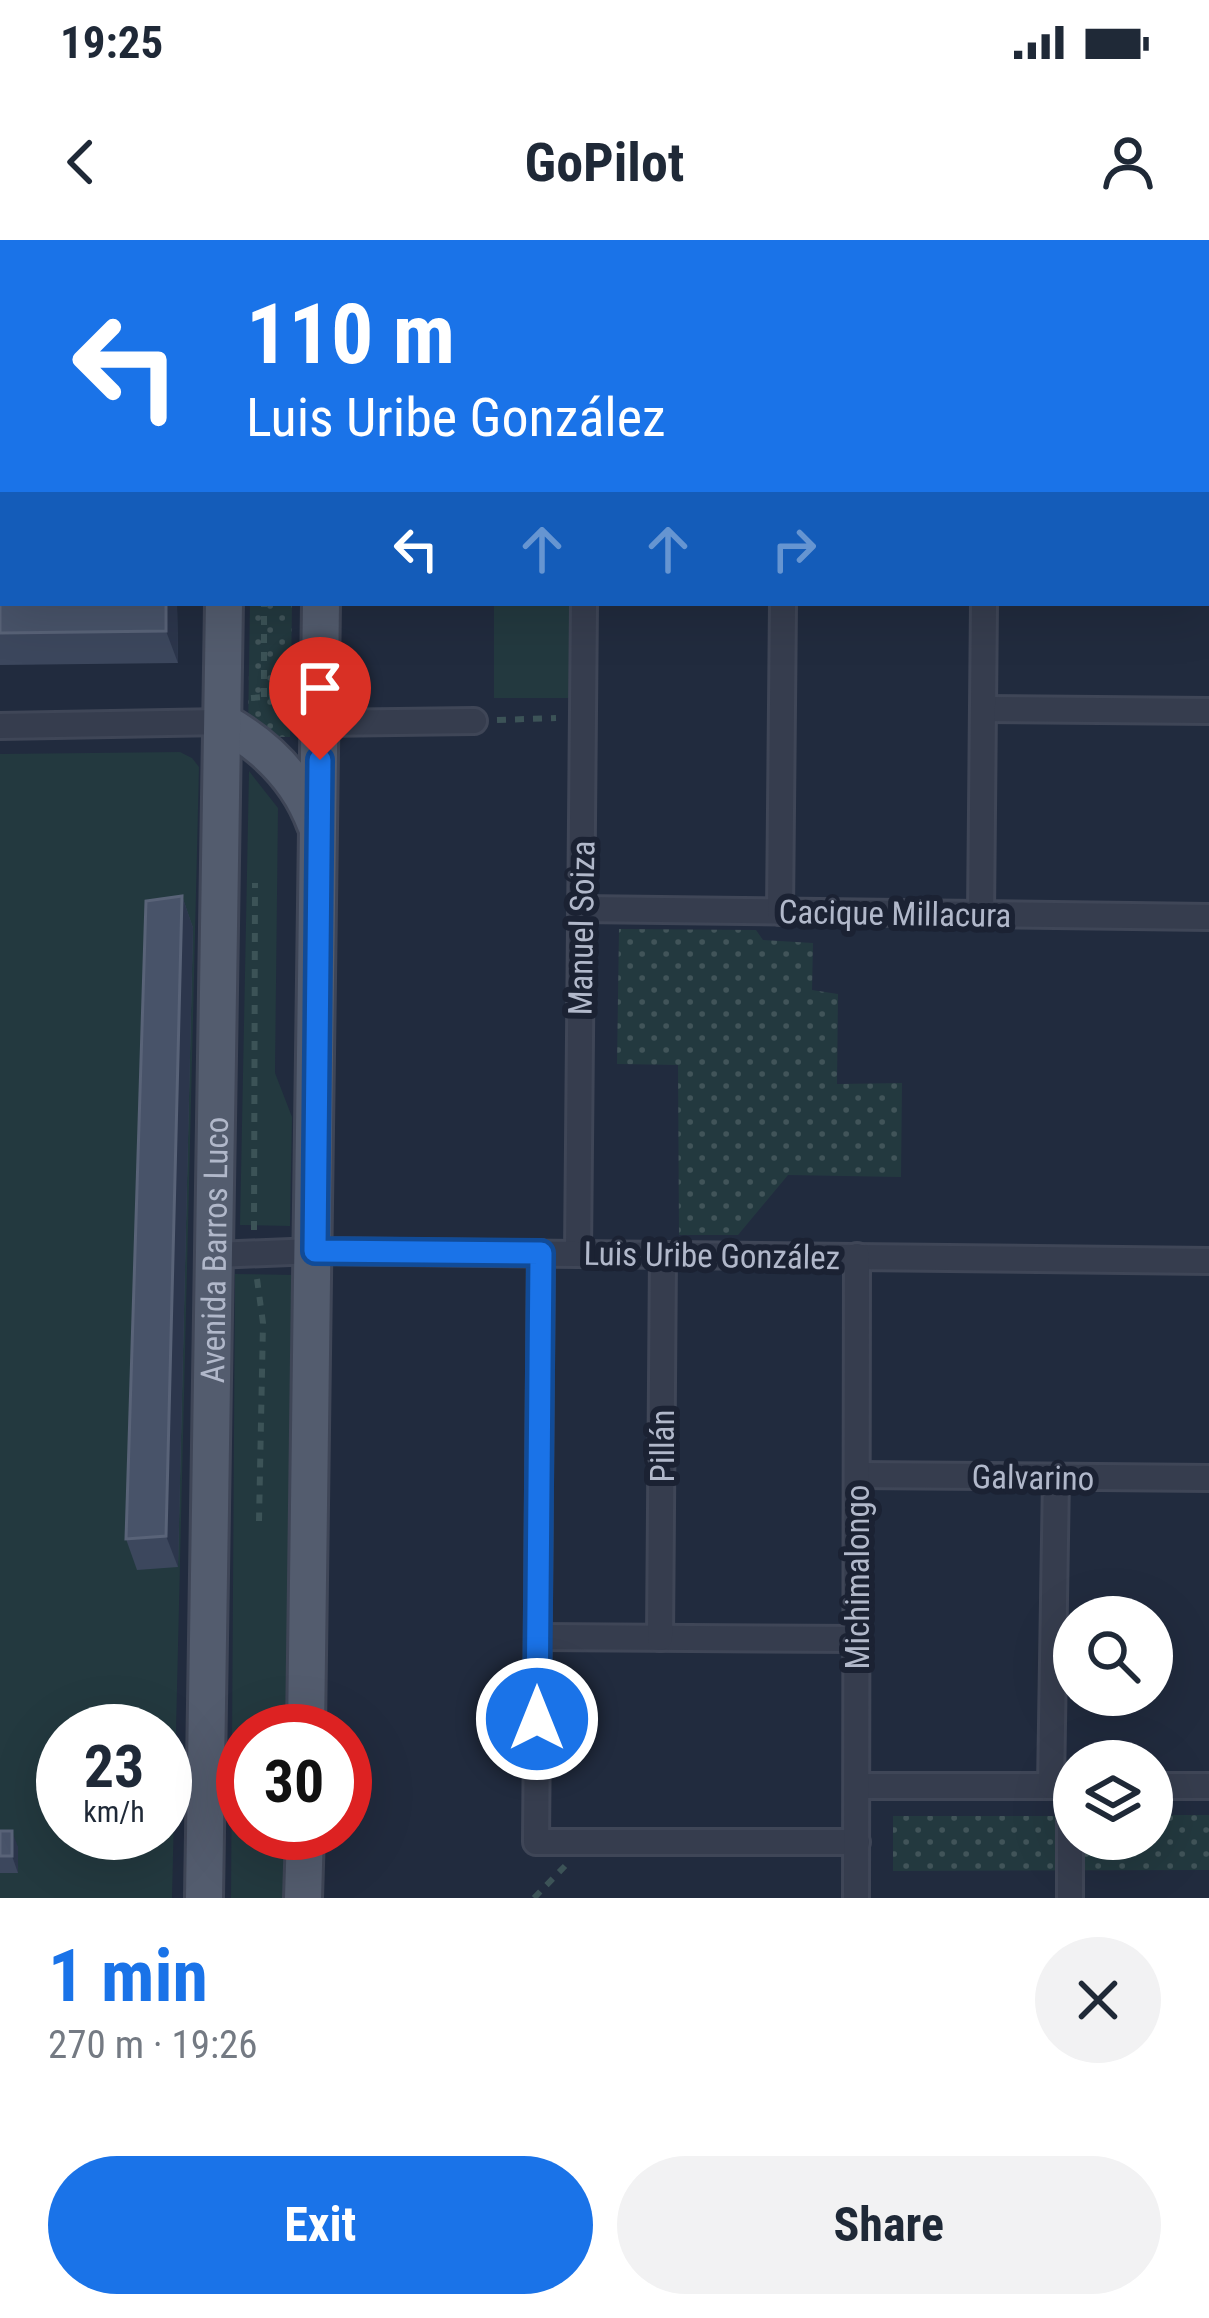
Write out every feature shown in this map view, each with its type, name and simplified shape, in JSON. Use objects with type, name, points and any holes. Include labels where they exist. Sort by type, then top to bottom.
[{"type":"main road","name":"Avenida Barros Luco","points":[[204,1898],[224,606]]},
{"type":"main road","points":[[307,1704],[321,606]]},
{"type":"main road","points":[[223,711],[288,774],[319,834]]},
{"type":"main road","points":[[304,1860],[304,1898]]},
{"type":"street","name":"Manuel Soiza","points":[[578,1254],[584,606]]},
{"type":"street","points":[[780,911],[783,606]]},
{"type":"street","points":[[980,914],[984,606]]},
{"type":"street","points":[[320,708],[474,721]]},
{"type":"street","points":[[982,709],[1209,711]]},
{"type":"street","points":[[0,726],[223,711]]},
{"type":"street","name":"Cacique Millacura","points":[[581,909],[1209,916]]},
{"type":"street","name":"Luis Uribe González","points":[[215,1255],[315,1251],[1209,1261]]},
{"type":"street","points":[[541,1253],[536,1842],[857,1842]]},
{"type":"street","name":"Pillán","points":[[660,1638],[663,1255]]},
{"type":"street","name":"Michimalongo","points":[[856,1898],[857,1256]]},
{"type":"street","name":"Galvarino","points":[[857,1475],[1209,1478]]},
{"type":"street","points":[[1056,1477],[1064,1740]]},
{"type":"street","points":[[538,1637],[857,1639]]},
{"type":"street","points":[[857,1786],[1053,1786]]},
{"type":"street","points":[[1173,1786],[1209,1786]]},
{"type":"street","points":[[1068,1860],[1070,1898]]},
{"type":"path","points":[[264,606],[264,697]]},
{"type":"path","points":[[223,711],[264,697],[320,708]]},
{"type":"path","points":[[474,721],[583,717]]},
{"type":"path","points":[[255,866],[254,1253],[263,1323],[260,1521]]},
{"type":"green space","points":[[250,606],[292,606],[290,737],[248,736]]},
{"type":"green space","points":[[494,606],[574,606],[574,698],[494,698]]},
{"type":"green space","points":[[180,752],[199,767],[177,1704],[36,1704],[36,1860],[173,1860],[172,1898],[0,1898],[0,754]]},
{"type":"green space","points":[[249,771],[278,808],[275,1073],[292,1117],[290,1226],[240,1225]]},
{"type":"green space","points":[[619,929],[756,930],[763,940],[813,943],[812,990],[838,994],[837,1084],[902,1083],[901,1177],[788,1175],[738,1235],[679,1235],[678,1065],[617,1064]]},
{"type":"green space","points":[[235,1274],[294,1275],[287,1704],[232,1704]]},
{"type":"green space","points":[[1173,1815],[1209,1815],[1209,1870],[893,1871],[893,1816],[1053,1816],[1053,1860],[1173,1860]]},
{"type":"green space","points":[[231,1860],[285,1860],[284,1898],[231,1898]]},
{"type":"building","points":[[0,606],[166,606],[166,631],[0,633]]},
{"type":"building","points":[[182,896],[166,1536],[126,1539],[146,901]]},
{"type":"building","points":[[0,1831],[12,1831],[12,1856],[0,1856]]},
{"type":"route","points":[[320,760],[315,1251],[541,1253],[537,1719]]}]
